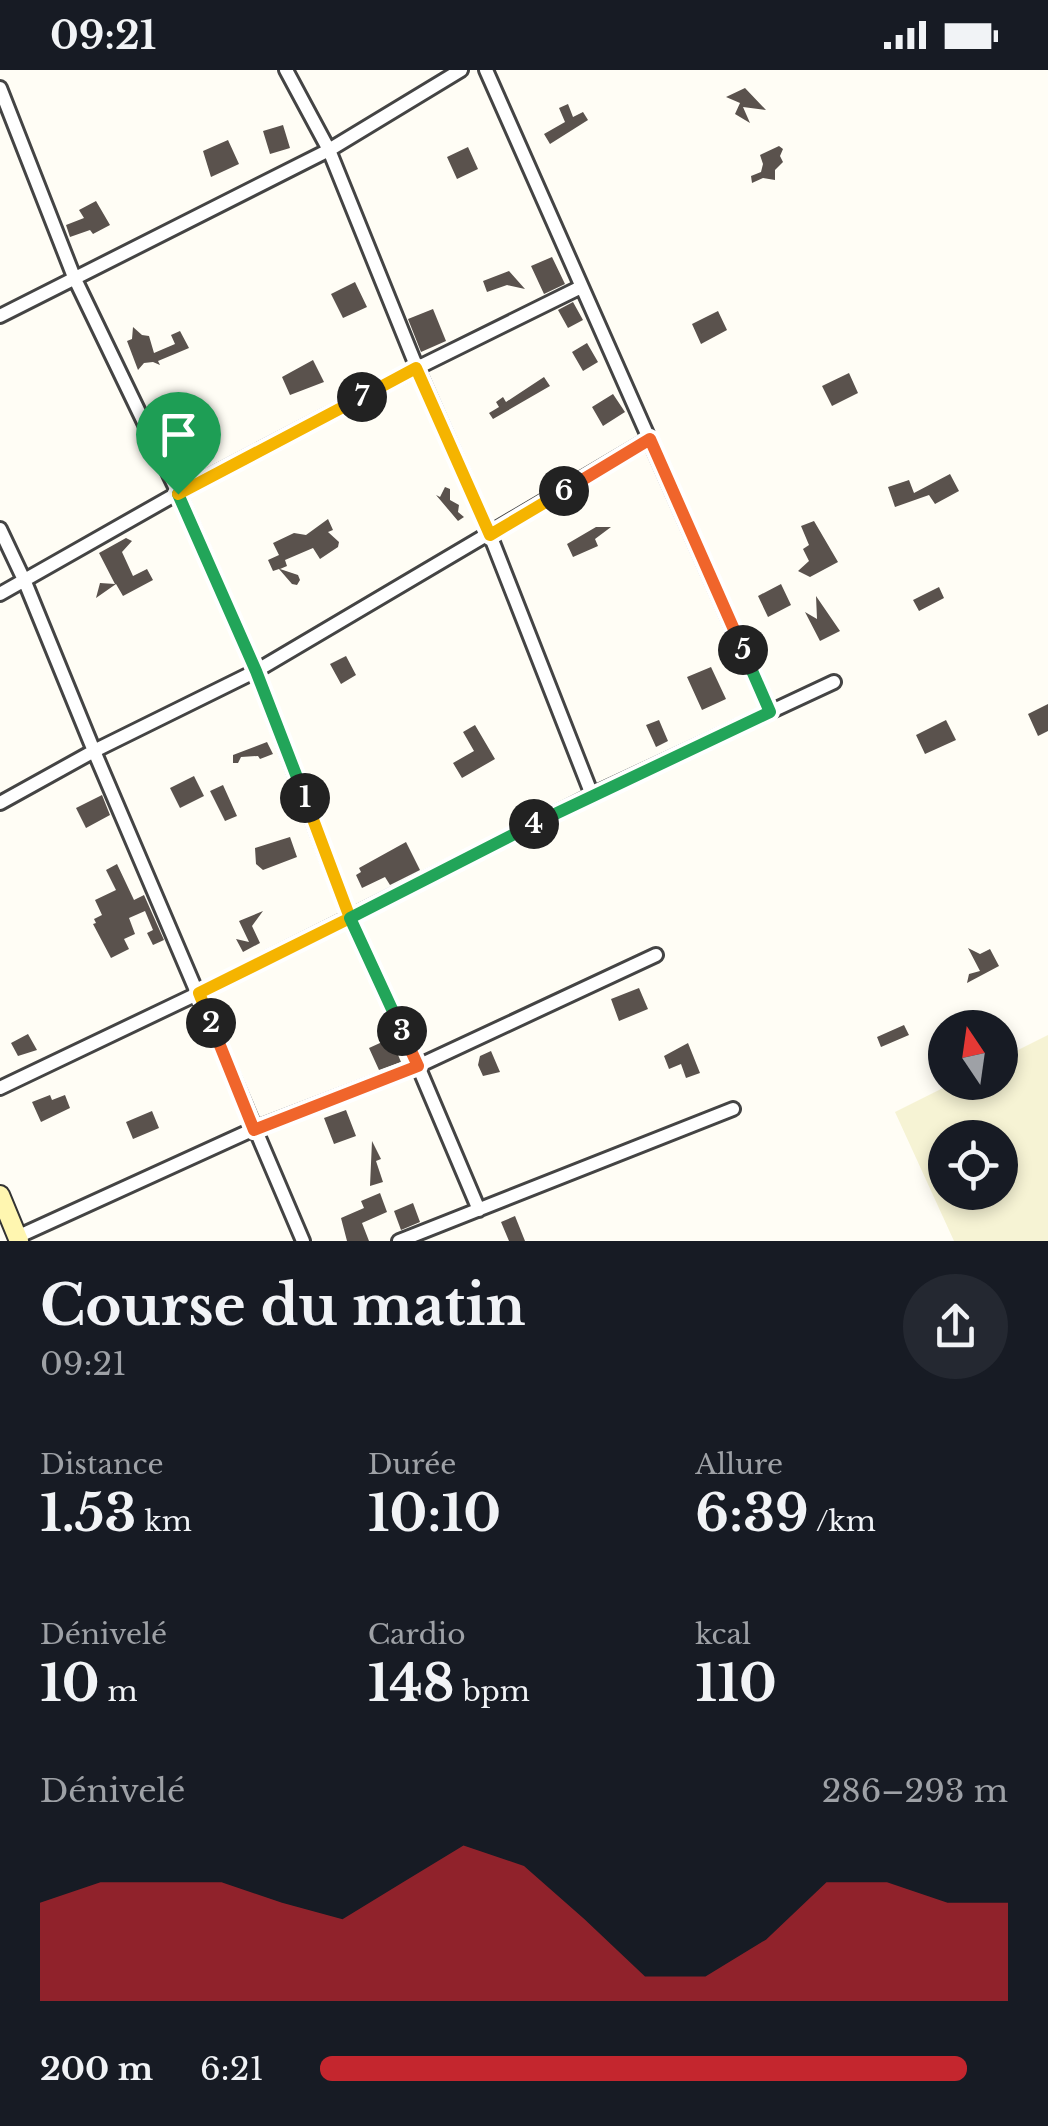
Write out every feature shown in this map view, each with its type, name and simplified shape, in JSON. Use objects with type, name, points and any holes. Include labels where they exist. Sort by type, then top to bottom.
[{"type":"street","points":[[286,70],[329,150],[416,368],[490,535],[592,794]]},
{"type":"street","points":[[0,316],[329,150],[460,70]]},
{"type":"street","points":[[486,70],[770,712]]},
{"type":"street","points":[[0,88],[74,277],[178,494],[256,671],[350,918],[479,1210]]},
{"type":"street","points":[[0,594],[416,368],[581,287]]},
{"type":"street","points":[[0,803],[94,751],[256,671],[650,439]]},
{"type":"street","points":[[0,530],[303,1241]]},
{"type":"street","points":[[0,1088],[199,993],[592,794],[834,682]]},
{"type":"street","points":[[0,1195],[18,1239],[254,1130],[418,1066],[656,955]]},
{"type":"street","points":[[399,1241],[733,1109]]},
{"type":"shaded area","points":[[1048,1035],[1048,1241],[954,1241],[940,1210],[1018,1210],[1018,1120],[928,1120],[928,1184],[895,1112],[928,1096],[928,1100],[1018,1100],[1018,1050]]},
{"type":"building","points":[[745,88],[766,110],[743,107],[750,123],[735,114],[740,103],[726,97]]},
{"type":"building","points":[[568,104],[573,117],[583,112],[588,120],[550,144],[544,134],[565,122],[559,108]]},
{"type":"building","points":[[283,125],[290,148],[270,154],[263,131]]},
{"type":"building","points":[[228,140],[239,164],[211,177],[203,151]]},
{"type":"building","points":[[779,146],[783,149],[783,162],[775,170],[775,180],[763,178],[752,183],[751,176],[761,172],[760,155]]},
{"type":"building","points":[[468,147],[478,169],[457,179],[447,157]]},
{"type":"building","points":[[96,201],[110,225],[93,234],[90,230],[70,237],[66,225],[84,218],[79,210]]},
{"type":"building","points":[[552,257],[565,284],[544,294],[531,266]]},
{"type":"building","points":[[509,271],[525,289],[507,285],[487,292],[483,281]]},
{"type":"building","points":[[355,282],[367,307],[343,318],[331,294]]},
{"type":"building","points":[[573,302],[583,320],[568,328],[558,310]]},
{"type":"building","points":[[433,309],[446,341],[421,352],[408,319]]},
{"type":"building","points":[[718,311],[727,330],[701,344],[692,324]]},
{"type":"building","points":[[133,327],[149,336],[154,353],[175,344],[171,335],[180,331],[189,348],[158,361],[160,365],[144,363],[138,370],[127,341],[132,339]]},
{"type":"building","points":[[587,343],[598,362],[583,371],[572,352]]},
{"type":"building","points":[[313,360],[324,382],[290,395],[282,377]]},
{"type":"building","points":[[849,373],[858,393],[832,406],[822,386]]},
{"type":"building","points":[[544,377],[550,386],[493,419],[489,413],[499,407],[496,402],[503,397],[506,402]]},
{"type":"building","points":[[613,394],[625,412],[603,426],[592,407]]},
{"type":"building","points":[[200,436],[210,456],[181,475],[173,450]]},
{"type":"building","points":[[950,474],[959,491],[935,504],[929,495],[895,507],[888,487],[909,480],[914,493]]},
{"type":"building","points":[[445,487],[450,489],[450,500],[459,505],[458,512],[464,517],[458,521],[436,495],[440,497]]},
{"type":"building","points":[[328,519],[333,530],[328,532],[339,542],[338,547],[320,559],[313,548],[285,560],[287,566],[280,569],[298,575],[297,585],[279,569],[273,571],[268,560],[279,555],[273,543],[294,533],[306,535]]},
{"type":"building","points":[[814,521],[838,562],[810,577],[798,571],[809,561],[803,549],[809,545],[801,526]]},
{"type":"building","points":[[596,527],[611,527],[595,539],[598,546],[573,557],[567,544]]},
{"type":"building","points":[[126,538],[132,541],[122,552],[133,576],[147,569],[153,580],[123,596],[116,584],[96,598],[100,583],[115,584],[99,553]]},
{"type":"building","points":[[781,584],[791,605],[768,617],[758,596]]},
{"type":"building","points":[[939,587],[944,598],[919,611],[913,600]]},
{"type":"building","points":[[816,596],[840,631],[820,641],[805,612],[817,619]]},
{"type":"building","points":[[346,656],[356,675],[341,684],[330,664]]},
{"type":"building","points":[[711,667],[726,699],[702,710],[687,677]]},
{"type":"building","points":[[1048,704],[1048,731],[1038,736],[1028,714]]},
{"type":"building","points":[[659,720],[668,741],[656,747],[646,725]]},
{"type":"building","points":[[946,720],[956,740],[925,754],[916,735]]},
{"type":"building","points":[[475,725],[495,759],[462,778],[453,763],[474,751],[463,732]]},
{"type":"building","points":[[267,742],[273,754],[260,759],[241,757],[233,763],[233,755]]},
{"type":"building","points":[[194,776],[204,796],[180,808],[170,788]]},
{"type":"building","points":[[223,785],[237,816],[225,821],[210,791]]},
{"type":"building","points":[[102,795],[110,815],[86,828],[76,808]]},
{"type":"building","points":[[290,837],[297,857],[263,870],[256,864],[255,848]]},
{"type":"building","points":[[406,842],[420,870],[390,885],[385,877],[362,888],[356,875],[361,872],[359,868]]},
{"type":"building","points":[[117,864],[134,900],[144,895],[164,940],[153,945],[147,933],[153,930],[145,911],[129,918],[135,934],[124,939],[129,949],[111,958],[93,924],[102,915],[95,900],[116,890],[106,870]]},
{"type":"building","points":[[263,911],[252,926],[260,943],[243,952],[236,939],[249,942],[239,921]]},
{"type":"building","points":[[968,948],[980,954],[990,949],[999,966],[967,983],[969,974],[980,971]]},
{"type":"building","points":[[639,988],[648,1009],[619,1021],[611,999]]},
{"type":"building","points":[[904,1025],[909,1035],[881,1047],[877,1037]]},
{"type":"building","points":[[28,1034],[37,1050],[18,1056],[11,1043]]},
{"type":"building","points":[[391,1038],[401,1062],[379,1070],[369,1048]]},
{"type":"building","points":[[688,1043],[700,1073],[686,1078],[681,1064],[669,1069],[664,1056]]},
{"type":"building","points":[[491,1051],[500,1072],[483,1076],[478,1065],[480,1056]]},
{"type":"building","points":[[50,1095],[52,1100],[65,1095],[70,1108],[41,1122],[32,1102]]},
{"type":"building","points":[[346,1110],[356,1136],[334,1144],[324,1118]]},
{"type":"building","points":[[152,1111],[159,1128],[133,1139],[126,1122]]},
{"type":"building","points":[[372,1141],[381,1159],[376,1161],[383,1182],[370,1186]]},
{"type":"building","points":[[380,1193],[387,1212],[362,1223],[369,1241],[347,1241],[341,1218],[364,1208],[361,1201]]},
{"type":"building","points":[[413,1203],[420,1222],[401,1230],[394,1211]]},
{"type":"building","points":[[515,1216],[525,1241],[509,1241],[501,1222]]},
{"type":"route","points":[[178,494],[256,671],[350,918],[199,993],[254,1130],[418,1066],[350,918],[592,794],[770,712],[650,439],[490,535],[416,368],[178,494]]}]
